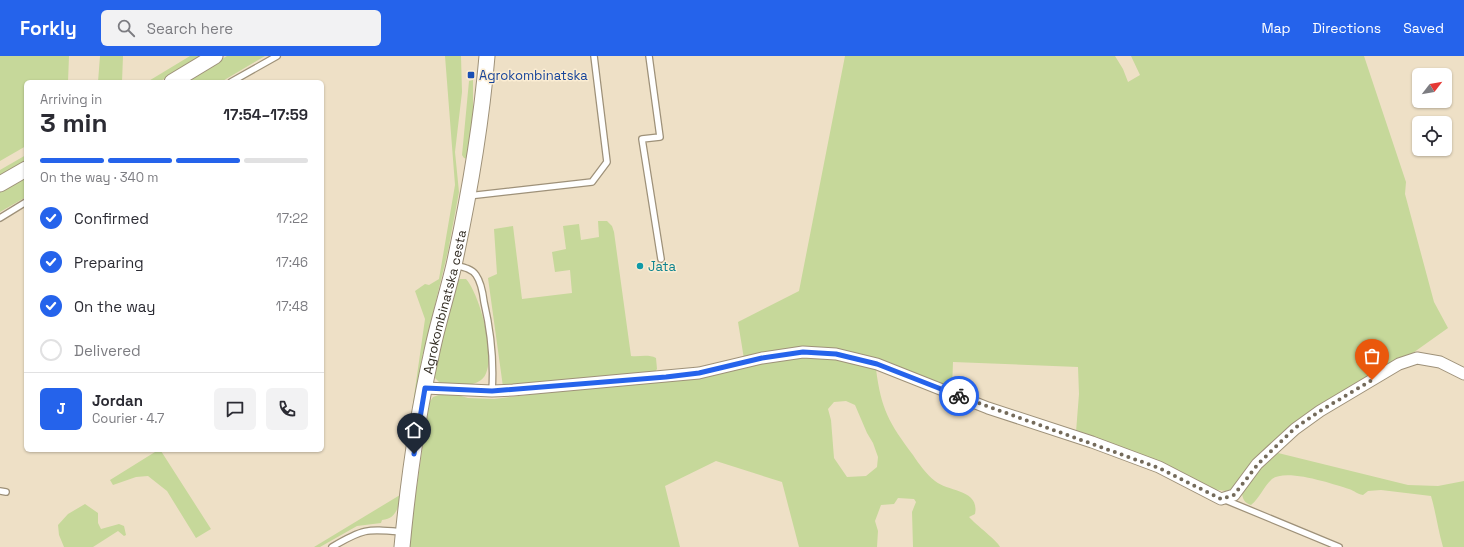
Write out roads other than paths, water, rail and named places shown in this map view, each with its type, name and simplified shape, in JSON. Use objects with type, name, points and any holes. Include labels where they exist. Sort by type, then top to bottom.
[{"type":"street","points":[[175,80],[215,56]]},
{"type":"street","name":"Agrokombinatska cesta","points":[[403,540],[430,356],[454,265],[468,196],[483,100],[487,56]]},
{"type":"street","points":[[0,184],[24,171]]},
{"type":"street","points":[[425,388],[492,391],[699,373],[762,358],[803,352],[836,354],[877,364],[988,408],[1092,442],[1159,468],[1221,499],[1234,495],[1258,464],[1295,428],[1320,411],[1399,364],[1417,358],[1440,362],[1464,374]]},
{"type":"lane","points":[[235,80],[277,56]]},
{"type":"lane","points":[[468,196],[592,182],[607,162],[594,56]]},
{"type":"lane","points":[[649,56],[660,137],[642,139],[660,259]]},
{"type":"lane","points":[[0,218],[24,203]]},
{"type":"lane","points":[[454,265],[469,269],[476,275],[482,294],[490,329],[493,370],[492,391]]},
{"type":"lane","points":[[1221,499],[1339,547]]},
{"type":"lane","points":[[332,547],[362,530],[375,530],[403,540]]},
{"type":"place","name":"Agrokombinatska","points":[[471,75]]},
{"type":"place","name":"Jata","points":[[640,266]]}]
